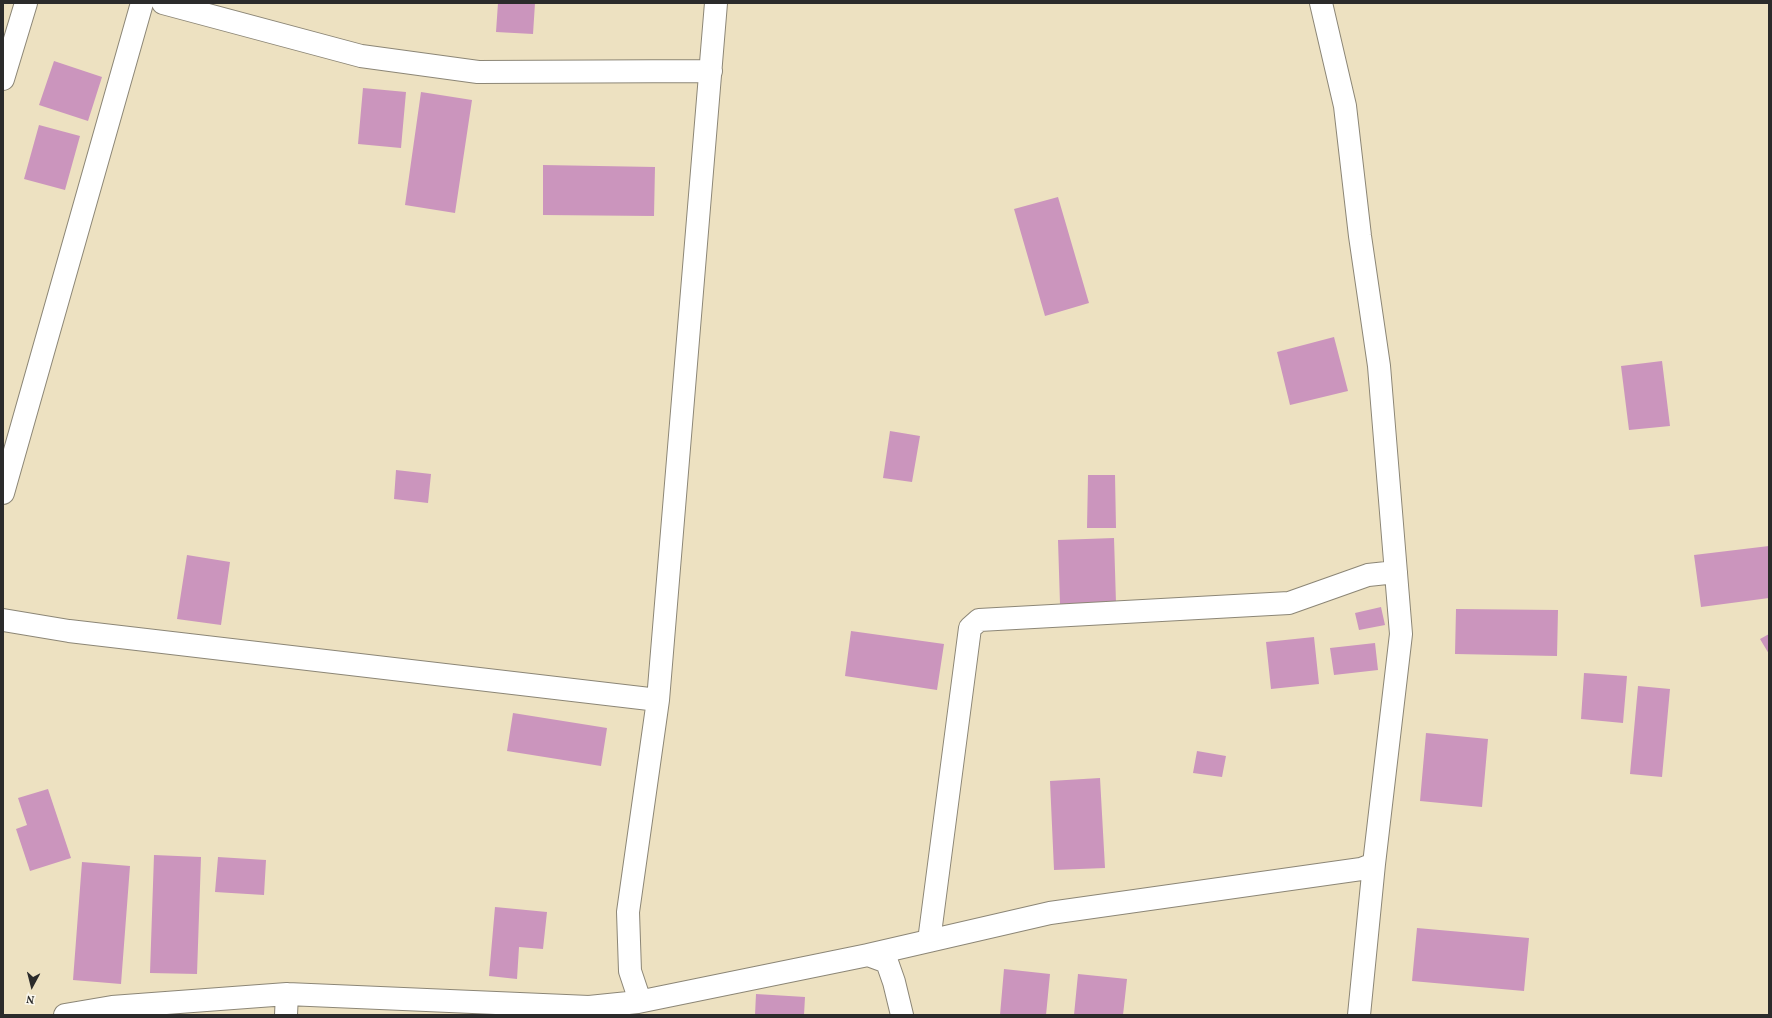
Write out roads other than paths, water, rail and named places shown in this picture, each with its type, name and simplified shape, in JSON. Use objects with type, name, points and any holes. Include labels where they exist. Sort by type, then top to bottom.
[{"type":"street","points":[[3,79],[26,3]]},
{"type":"street","points":[[3,493],[142,3]]},
{"type":"street","points":[[162,3],[361,56],[478,72],[711,71]]},
{"type":"street","points":[[638,1002],[637,992],[630,971],[628,912],[658,700],[716,3]]},
{"type":"street","points":[[1321,3],[1345,106],[1360,236],[1379,366],[1401,634],[1374,864],[1359,1015]]},
{"type":"street","points":[[929,941],[970,628],[979,620],[1289,603],[1368,575],[1396,572]]},
{"type":"street","points":[[3,620],[69,631],[658,700]]},
{"type":"street","points":[[65,1015],[112,1007],[287,994],[589,1011],[868,955],[1050,912],[1361,869],[1374,864]]},
{"type":"street","points":[[868,955],[887,962],[894,982],[902,1015]]},
{"type":"street","points":[[286,1015],[287,994]]}]
